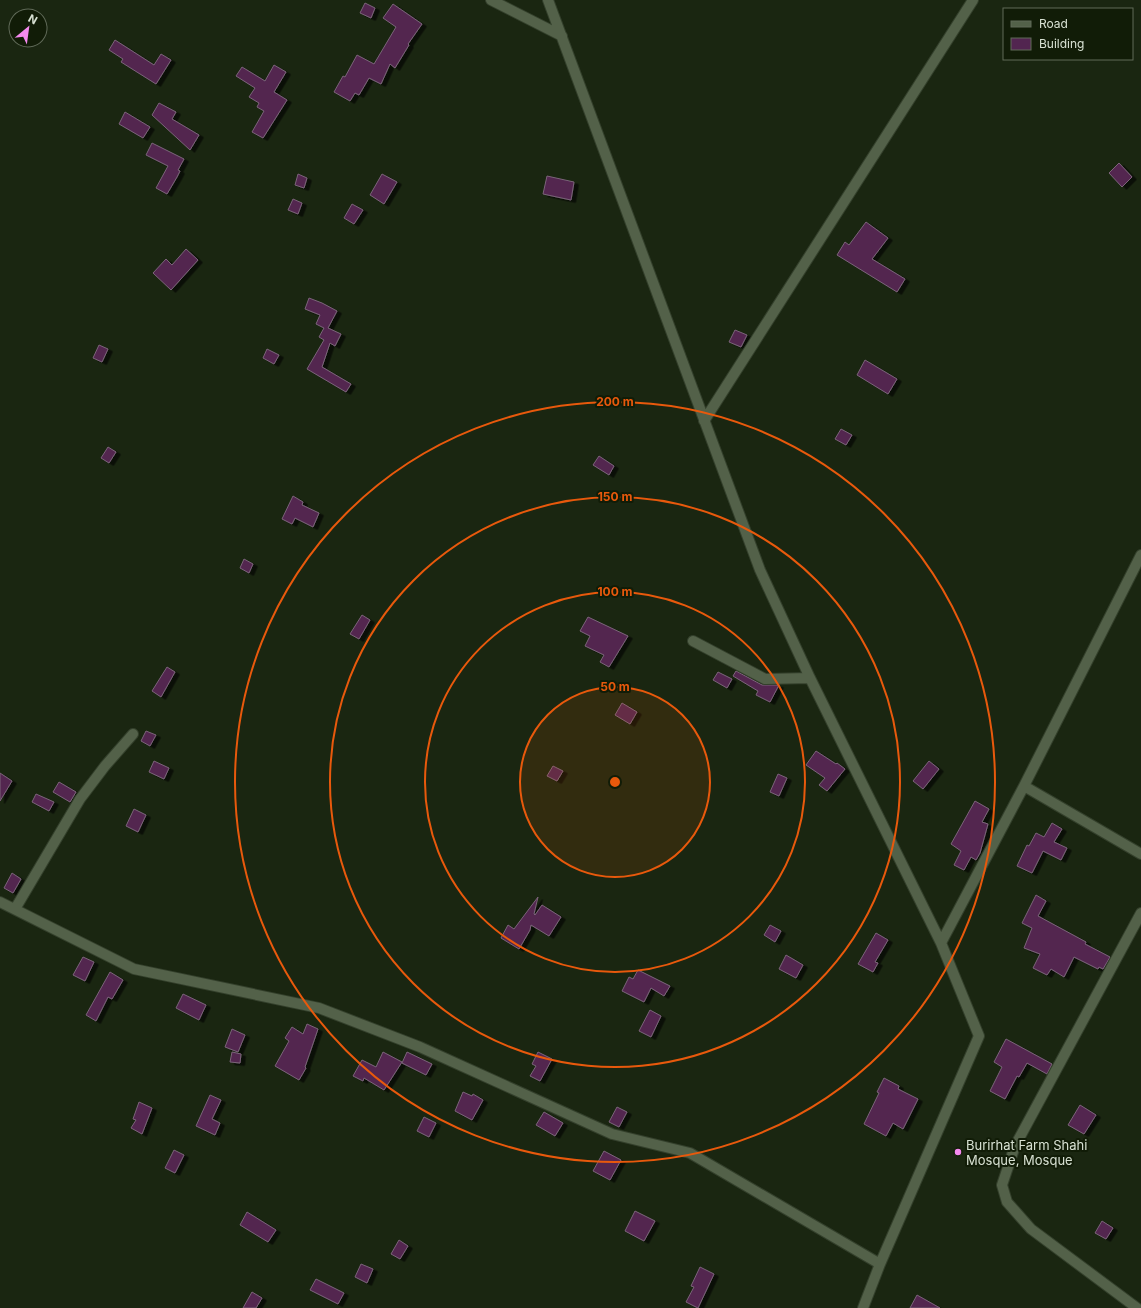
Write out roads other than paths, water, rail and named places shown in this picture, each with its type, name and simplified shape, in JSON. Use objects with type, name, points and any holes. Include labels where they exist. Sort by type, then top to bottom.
[{"type":"street","points":[[492,0],[562,36]]},
{"type":"street","points":[[548,0],[760,570],[810,678],[941,943],[979,1036],[880,1264],[863,1308]]},
{"type":"street","points":[[704,421],[973,0]]},
{"type":"street","points":[[941,943],[1024,786],[1141,555]]},
{"type":"street","points":[[693,641],[765,678],[810,678]]},
{"type":"street","points":[[15,909],[80,799],[105,766],[133,734]]},
{"type":"street","points":[[1024,786],[1141,854]]},
{"type":"street","points":[[0,902],[134,969],[320,1008],[420,1047],[612,1134],[690,1153],[880,1264]]},
{"type":"street","points":[[1137,1308],[1031,1229],[1007,1202],[1002,1185],[1015,1146],[1141,913]]},
{"type":"place","name":"Burirhat Farm Shahi Mosque, Mosque","points":[[958,1152]]}]
